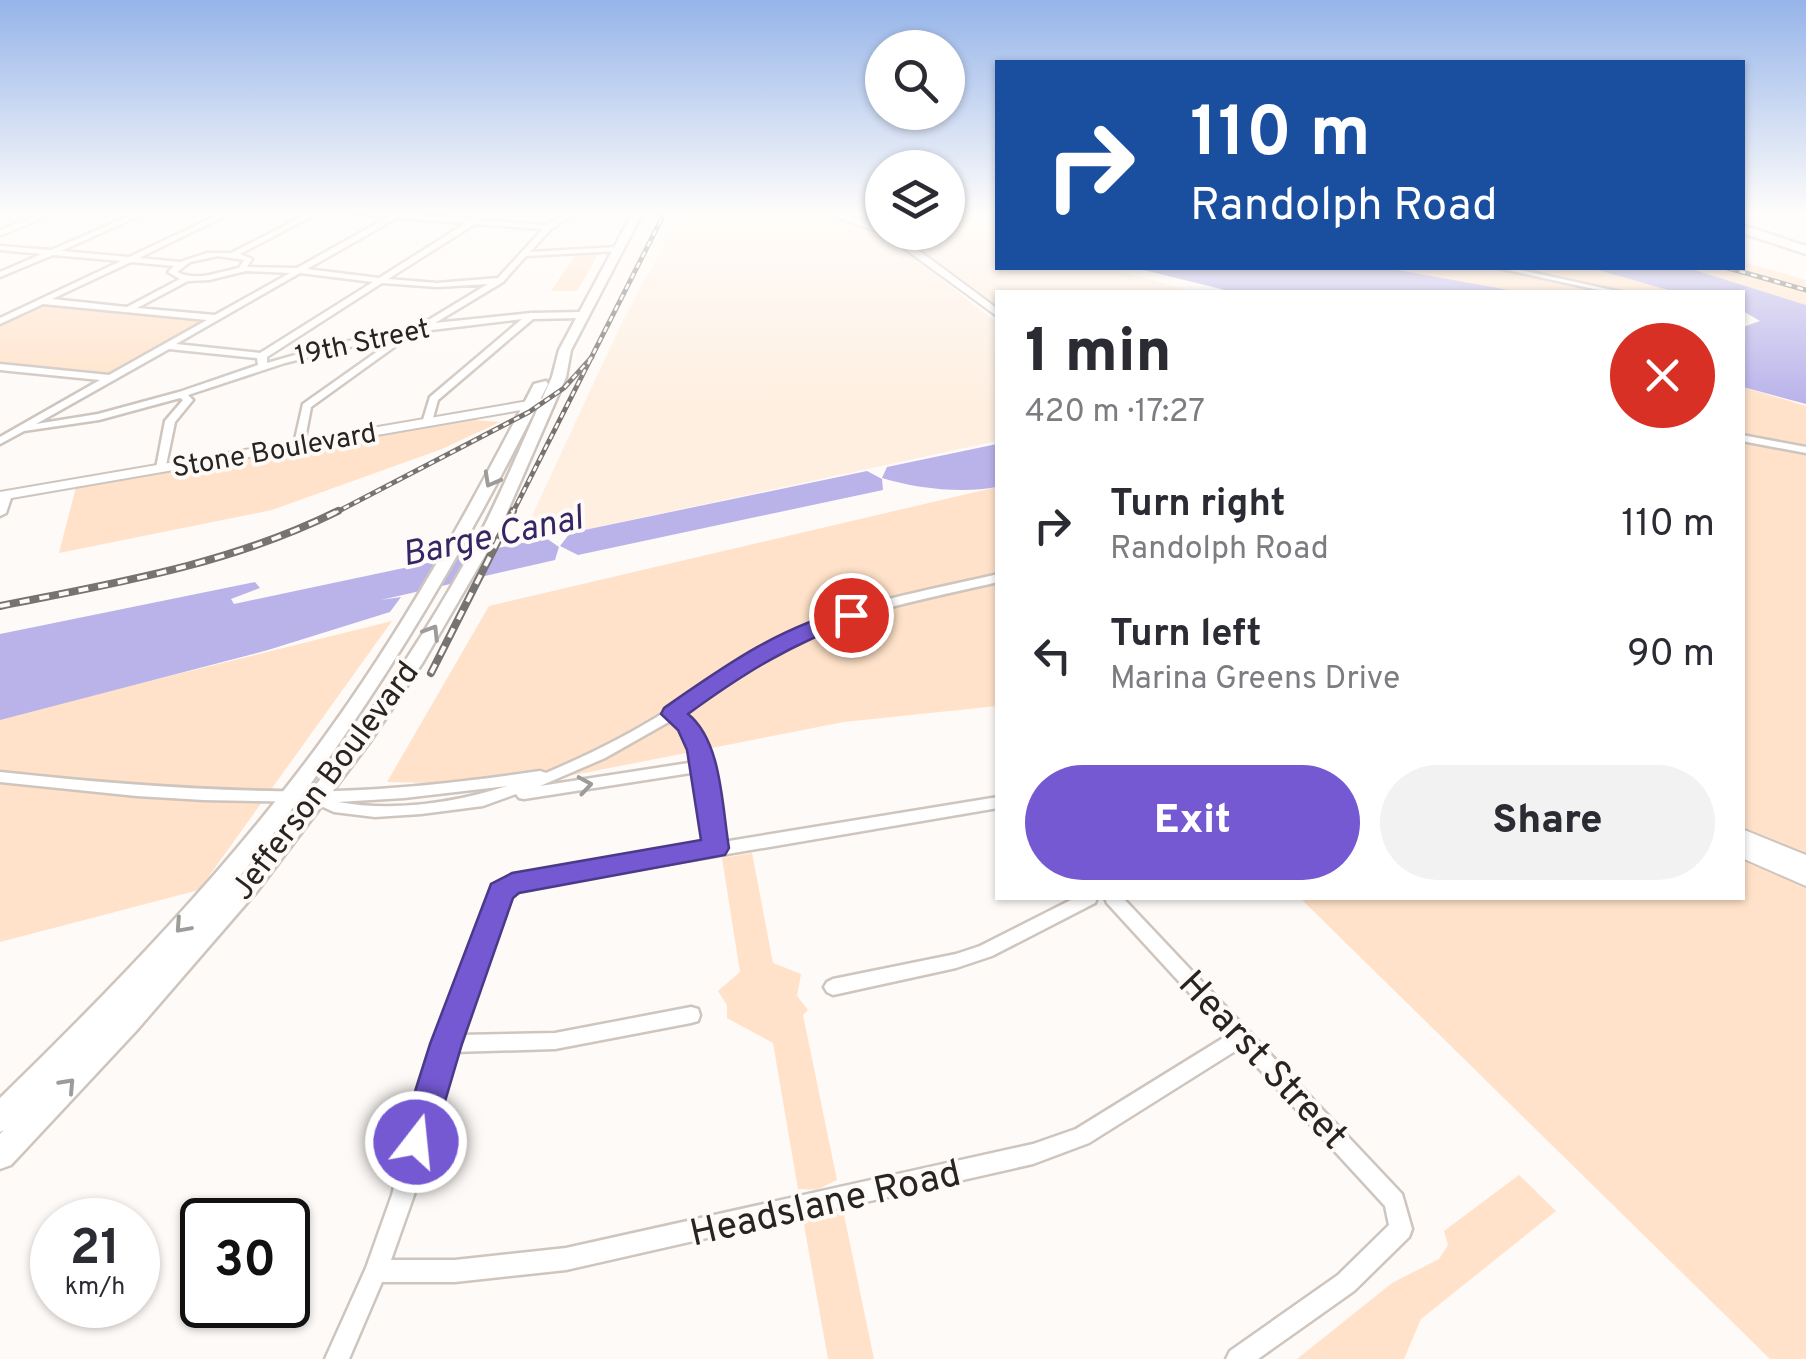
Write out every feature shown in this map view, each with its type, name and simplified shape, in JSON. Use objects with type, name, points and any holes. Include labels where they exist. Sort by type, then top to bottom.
[{"type":"main road","name":"Jefferson Boulevard","points":[[0,1118],[184,924],[290,798],[368,691],[539,403],[559,377],[564,350],[603,275]]},
{"type":"main road","name":"Jefferson Boulevard","points":[[0,1155],[184,959],[318,798],[399,686],[490,533],[539,403]]},
{"type":"street","points":[[0,321],[96,275]]},
{"type":"street","points":[[177,275],[188,279],[222,275]]},
{"type":"street","points":[[0,442],[291,275]]},
{"type":"street","points":[[324,275],[443,288],[500,280]]},
{"type":"street","points":[[0,432],[99,417],[236,374],[387,275]]},
{"type":"street","points":[[300,444],[306,406],[505,275]]},
{"type":"street","points":[[945,275],[995,312]]},
{"type":"street","points":[[1538,275],[1607,290]]},
{"type":"street","points":[[128,309],[188,279]]},
{"type":"street","points":[[42,301],[217,318]]},
{"type":"street","name":"19th Street","points":[[262,360],[422,327],[582,315]]},
{"type":"street","points":[[426,423],[433,399],[532,316]]},
{"type":"street","points":[[167,346],[262,360]]},
{"type":"street","points":[[4,370],[110,378]]},
{"type":"street","points":[[161,468],[170,421],[188,400],[182,394]]},
{"type":"street","name":"Stone Boulevard","points":[[3,496],[539,403]]},
{"type":"street","points":[[1745,439],[1806,450]]},
{"type":"street","points":[[0,512],[3,496]]},
{"type":"street","points":[[475,801],[526,788],[566,771],[672,714],[748,660],[794,636],[851,615],[995,579]]},
{"type":"street","points":[[672,714],[694,736],[703,766],[716,848]]},
{"type":"street","points":[[318,798],[334,810],[424,808],[703,766]]},
{"type":"street","points":[[0,777],[233,799],[464,789],[566,771]]},
{"type":"street","points":[[336,1359],[376,1271],[404,1195],[422,1116],[501,892],[512,884],[995,802]]},
{"type":"street","points":[[1745,837],[1806,864]]},
{"type":"street","points":[[1745,850],[1806,878]]},
{"type":"street","points":[[833,987],[986,951],[1085,900]]},
{"type":"street","name":"Hearst Street","points":[[1114,900],[1394,1200],[1401,1229],[1346,1283],[1238,1359]]},
{"type":"street","points":[[446,1044],[556,1041],[691,1015]]},
{"type":"street","name":"Headslane Road","points":[[376,1271],[455,1271],[566,1259],[1032,1154],[1082,1136],[1243,1036]]},
{"type":"shaded area","points":[[562,275],[586,275],[577,291],[551,291]]},
{"type":"shaded area","points":[[647,275],[937,275],[995,321],[995,441],[519,544]]},
{"type":"shaded area","points":[[953,275],[1136,275],[1187,290],[995,290],[995,307]]},
{"type":"shaded area","points":[[1166,275],[1428,275],[1509,290],[1225,290]]},
{"type":"shaded area","points":[[1428,275],[1617,275],[1668,290],[1509,290]]},
{"type":"shaded area","points":[[1617,275],[1712,275],[1806,305],[1806,404],[1745,388],[1745,326],[1760,321],[1745,312],[1745,290],[1668,290]]},
{"type":"shaded area","points":[[1712,275],[1790,275],[1806,280],[1806,305]]},
{"type":"shaded area","points":[[42,305],[204,320],[109,373],[0,363],[0,324]]},
{"type":"shaded area","points":[[1745,388],[1806,406],[1806,1359],[1770,1359],[1302,900],[1745,900]]},
{"type":"shaded area","points":[[474,420],[500,422],[442,449],[272,510],[59,553],[76,487]]},
{"type":"shaded area","points":[[995,444],[995,487],[969,490],[909,485],[882,478],[887,467]]},
{"type":"shaded area","points":[[867,471],[882,479],[883,490],[578,555],[560,546],[570,533]]},
{"type":"shaded area","points":[[995,487],[995,706],[844,722],[523,785],[387,782],[489,606]]},
{"type":"shaded area","points":[[546,538],[559,547],[555,560],[381,600],[401,597],[390,612],[268,650],[0,720],[0,634],[255,582],[260,588],[231,599],[234,604]]},
{"type":"shaded area","points":[[392,621],[199,890],[0,942],[0,718]]},
{"type":"shaded area","points":[[752,853],[773,963],[801,974],[797,996],[808,1010],[803,1015],[837,1180],[817,1189],[798,1189],[773,1043],[727,1018],[727,1005],[718,991],[740,972],[722,858]]},
{"type":"shaded area","points":[[1519,1175],[1556,1211],[1421,1319],[1404,1359],[1297,1359],[1392,1283],[1439,1259],[1448,1245],[1444,1231]]},
{"type":"shaded area","points":[[830,1211],[844,1215],[874,1359],[828,1359],[804,1225],[816,1214]]},
{"type":"railway","points":[[591,358],[633,275]]},
{"type":"railway","points":[[1754,275],[1806,290]]},
{"type":"railway","points":[[333,514],[529,412],[564,388],[591,358]]},
{"type":"railway","points":[[512,514],[591,358]]},
{"type":"railway","points":[[0,606],[215,558],[338,511]]},
{"type":"railway","points":[[431,673],[513,511]]},
{"type":"route","points":[[416,1142],[446,1044],[501,892],[512,884],[716,848],[699,750],[687,726],[672,714],[748,660],[794,636],[851,615]]},
{"type":"water label","name":"Barge Canal","points":[[492,535]]}]
